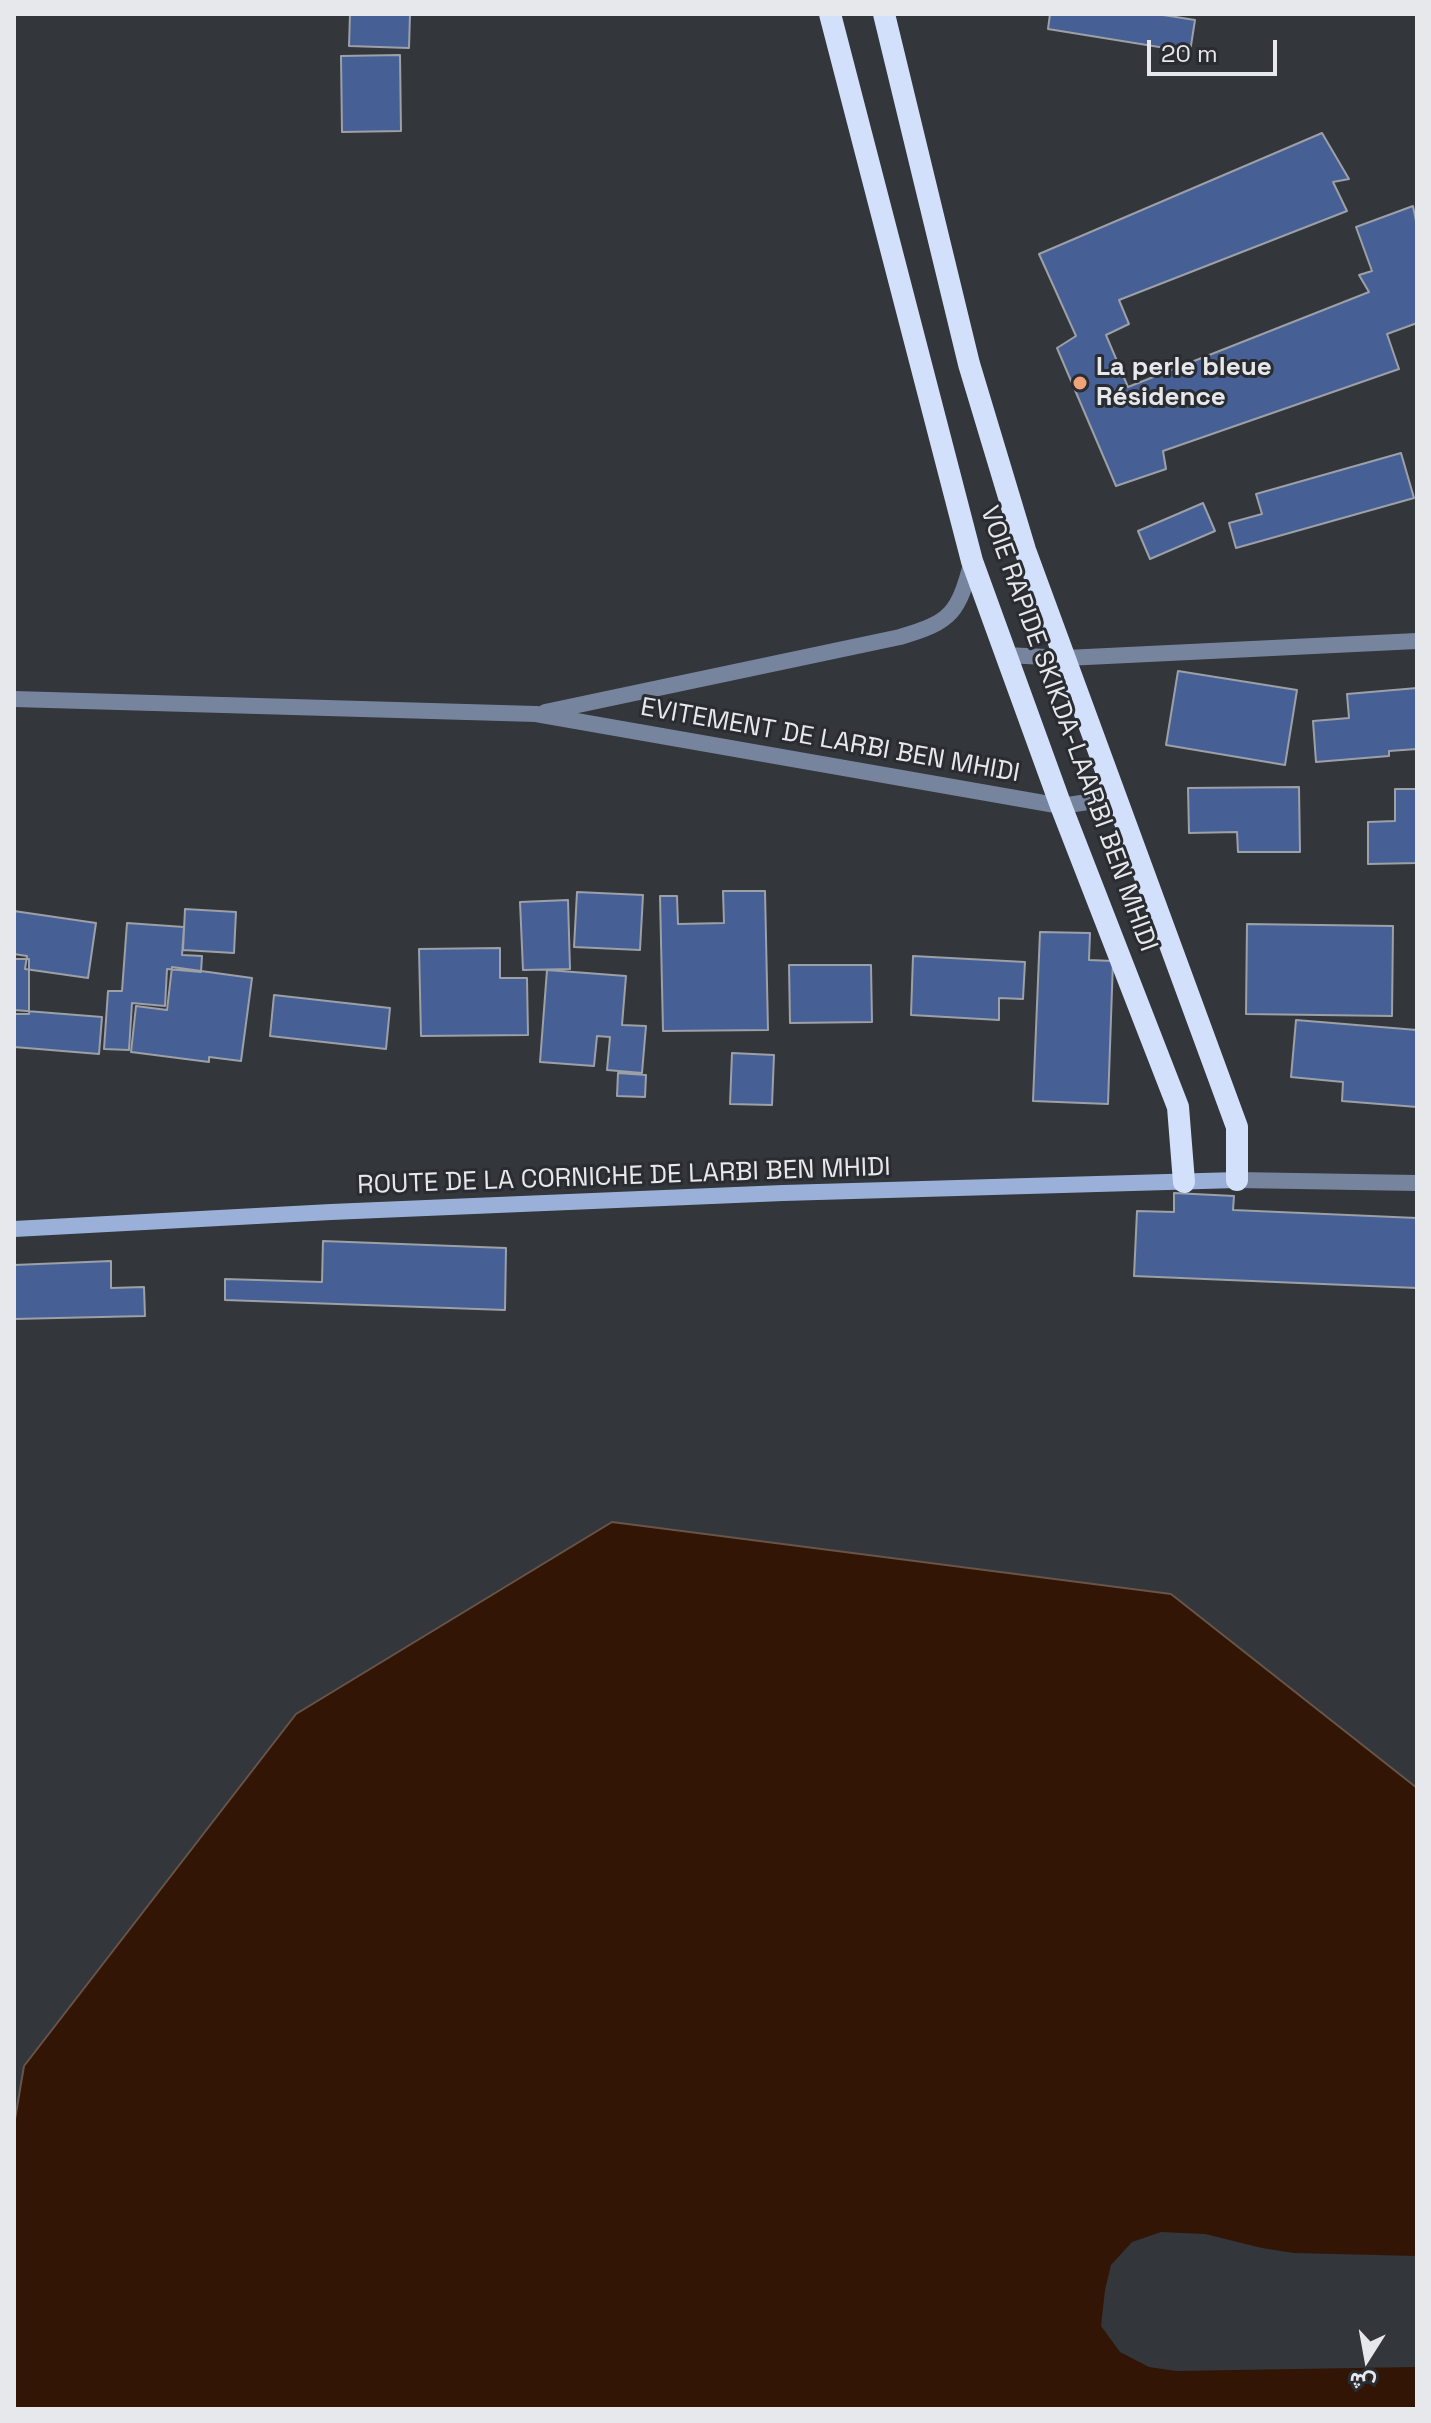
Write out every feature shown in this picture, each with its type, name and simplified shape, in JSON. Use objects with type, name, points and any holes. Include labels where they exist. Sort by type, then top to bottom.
[{"type":"highway","name":"VOIE RAPIDE SKIKDA-LAARBI BEN MHIDI","points":[[830,14],[972,561],[1061,806],[1178,1107],[1184,1182]]},
{"type":"highway","name":"VOIE RAPIDE SKIKDA-LAARBI BEN MHIDI","points":[[884,14],[969,364],[1025,550],[1237,1127],[1237,1180]]},
{"type":"main road","name":"ROUTE DE LA CORNICHE DE LARBI BEN MHIDI","points":[[14,1229],[767,1194],[1237,1180]]},
{"type":"street","name":"EVITEMENT DE LARBI BEN MHIDI","points":[[536,714],[932,628],[949,616],[963,594],[972,561]]},
{"type":"street","points":[[1006,655],[1066,658],[1417,641]]},
{"type":"street","name":"EVITEMENT DE LARBI BEN MHIDI","points":[[14,699],[536,714],[1061,806],[1115,798]]},
{"type":"street","points":[[1237,1180],[1417,1183]]},
{"type":"shaded area","points":[[612,1522],[1171,1594],[1417,1788],[1417,2409],[14,2409],[14,2125],[24,2066],[296,1714]]},
{"type":"pier","points":[[1161,2232],[1205,2234],[1294,2253],[1417,2256],[1417,2367],[1176,2371],[1149,2367],[1120,2352],[1101,2326],[1111,2265],[1132,2242]]},
{"type":"building","points":[[350,14],[410,14],[409,48],[349,46]]},
{"type":"building","points":[[1050,14],[1157,14],[1195,20],[1190,52],[1048,29]]},
{"type":"building","points":[[400,55],[401,131],[342,132],[341,56]]},
{"type":"building","points":[[1322,133],[1349,179],[1333,182],[1347,211],[1119,300],[1129,324],[1106,335],[1128,387],[1369,292],[1359,275],[1372,271],[1356,227],[1413,206],[1417,226],[1417,323],[1387,334],[1399,369],[1163,451],[1166,469],[1116,486],[1057,348],[1076,336],[1039,254]]},
{"type":"building","points":[[1401,453],[1414,498],[1236,548],[1229,523],[1262,514],[1256,494]]},
{"type":"building","points":[[1203,503],[1215,531],[1150,559],[1138,531]]},
{"type":"building","points":[[1178,671],[1297,690],[1285,765],[1166,745]]},
{"type":"building","points":[[1417,688],[1417,749],[1389,751],[1389,756],[1316,762],[1313,721],[1349,718],[1347,694]]},
{"type":"building","points":[[1299,787],[1300,852],[1238,852],[1237,832],[1189,833],[1188,788]]},
{"type":"building","points":[[1395,789],[1417,789],[1417,863],[1368,864],[1368,822],[1395,821]]},
{"type":"building","points":[[723,891],[765,891],[768,1030],[663,1031],[660,896],[677,896],[678,924],[724,923]]},
{"type":"building","points":[[577,892],[643,895],[640,950],[574,947]]},
{"type":"building","points":[[568,900],[570,969],[523,970],[520,902]]},
{"type":"building","points":[[185,909],[236,912],[234,953],[183,950]]},
{"type":"building","points":[[14,911],[96,923],[88,978],[25,969],[27,956],[14,954]]},
{"type":"building","points":[[127,923],[184,927],[182,955],[202,956],[201,972],[167,969],[165,1006],[132,1003],[129,1050],[104,1049],[108,991],[122,991]]},
{"type":"building","points":[[1247,924],[1393,926],[1392,1016],[1246,1014]]},
{"type":"building","points":[[1040,932],[1090,933],[1089,960],[1113,961],[1108,1104],[1033,1101]]},
{"type":"building","points":[[500,948],[500,978],[527,978],[528,1035],[421,1036],[419,949]]},
{"type":"building","points":[[913,956],[1025,962],[1023,999],[999,998],[999,1020],[911,1015]]},
{"type":"building","points":[[14,959],[29,959],[29,1014],[14,1014]]},
{"type":"building","points":[[789,965],[871,965],[872,1022],[790,1023]]},
{"type":"building","points":[[172,967],[252,978],[241,1061],[209,1057],[209,1062],[131,1052],[136,1006],[167,1010]]},
{"type":"building","points":[[547,970],[626,976],[622,1025],[646,1026],[642,1073],[607,1070],[610,1037],[597,1036],[594,1066],[540,1062]]},
{"type":"building","points":[[274,995],[390,1008],[386,1049],[270,1036]]},
{"type":"building","points":[[14,1010],[102,1017],[99,1054],[14,1047]]},
{"type":"building","points":[[1296,1020],[1417,1030],[1417,1107],[1342,1101],[1343,1082],[1291,1077]]},
{"type":"building","points":[[732,1053],[774,1055],[772,1105],[730,1104]]},
{"type":"building","points":[[618,1073],[646,1075],[645,1097],[617,1096]]},
{"type":"building","points":[[1174,1193],[1234,1196],[1233,1210],[1417,1218],[1417,1288],[1134,1276],[1137,1211],[1174,1212]]},
{"type":"building","points":[[323,1241],[506,1248],[505,1310],[225,1300],[225,1279],[322,1282]]},
{"type":"building","points":[[111,1261],[111,1288],[144,1287],[145,1316],[14,1319],[14,1265]]},
{"type":"place","name":"La perle bleue Résidence","points":[[1080,383]]}]
